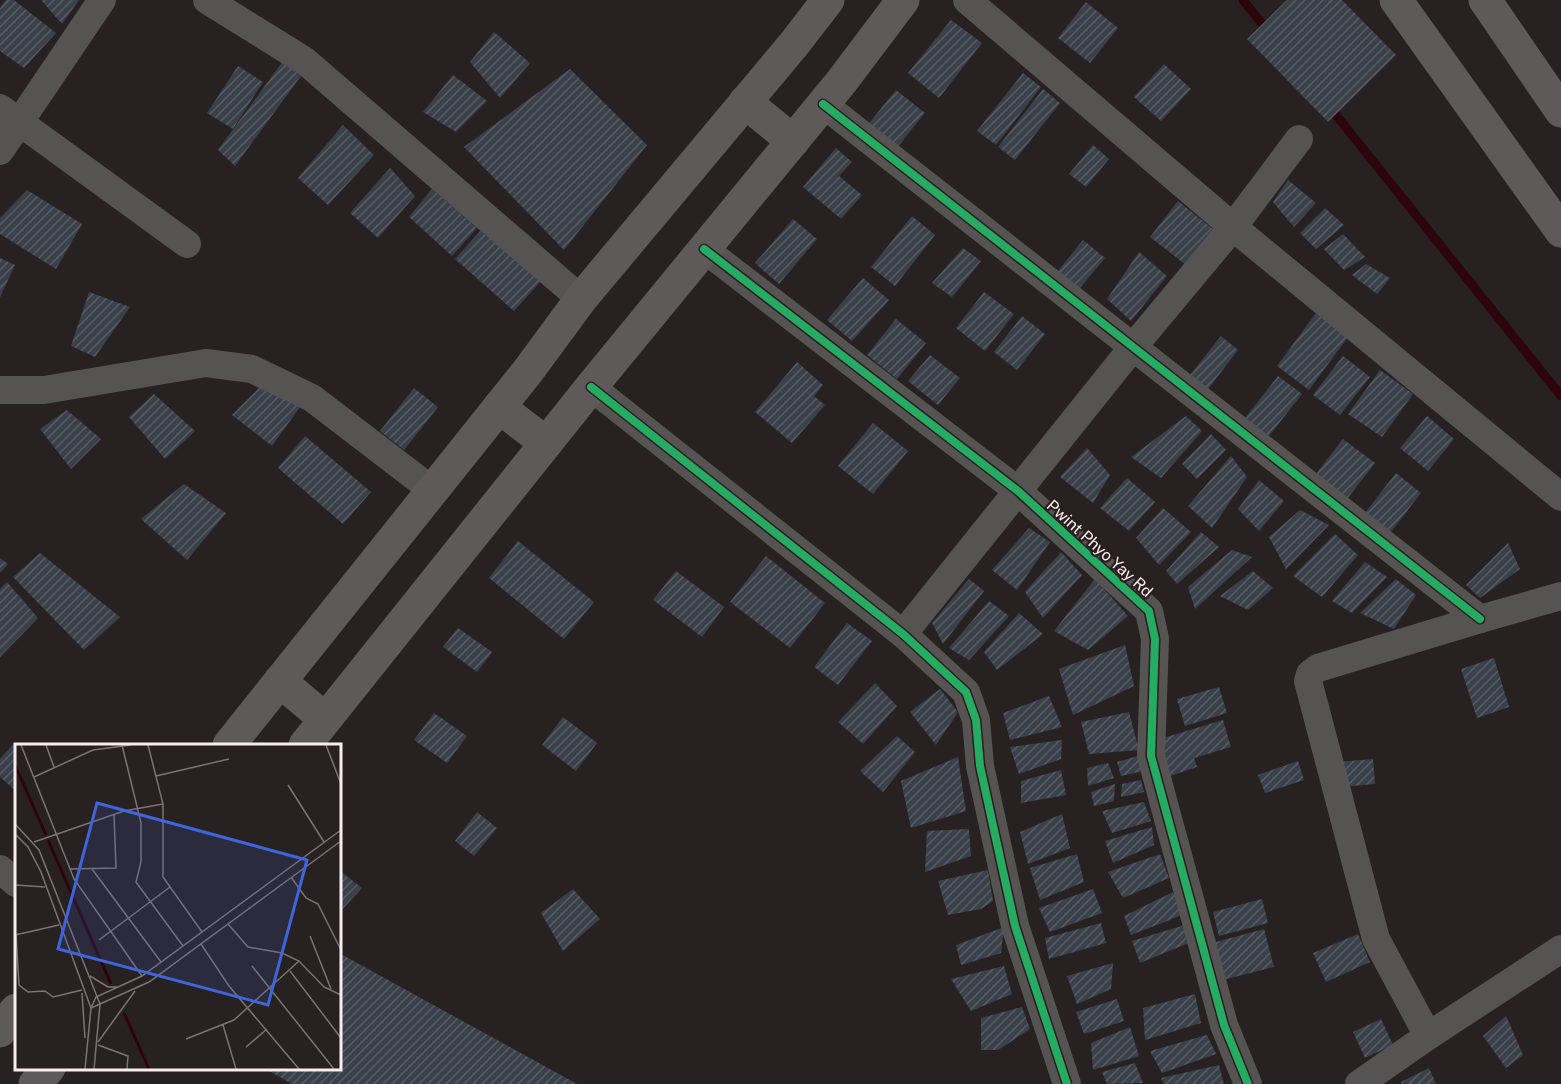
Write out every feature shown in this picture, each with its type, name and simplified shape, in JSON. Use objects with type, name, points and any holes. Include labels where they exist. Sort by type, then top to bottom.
[{"type":"highway","points":[[230,744],[499,407],[581,299],[828,0]]},
{"type":"highway","points":[[306,744],[591,387],[823,104],[903,0]]},
{"type":"highway","points":[[1396,0],[1561,231]]},
{"type":"highway","points":[[1485,0],[1561,111]]},
{"type":"highway","points":[[746,102],[793,141]]},
{"type":"highway","points":[[499,407],[546,443]]},
{"type":"highway","points":[[280,681],[326,719]]},
{"type":"highway","points":[[0,1031],[15,1011]]},
{"type":"highway","points":[[35,1084],[48,1069]]},
{"type":"street","points":[[0,151],[10,115],[102,0]]},
{"type":"street","points":[[207,0],[305,61],[581,299]]},
{"type":"street","points":[[967,0],[1233,226],[1561,497]]},
{"type":"street","points":[[823,104],[1480,619]]},
{"type":"street","points":[[10,115],[187,244]]},
{"type":"street","points":[[903,634],[1133,346],[1233,226],[1299,139]]},
{"type":"street","name":"Pwint Phyo Yay Rd","points":[[704,249],[1018,490],[1149,611],[1155,639],[1151,756],[1224,1025],[1248,1084]]},
{"type":"street","points":[[0,390],[44,390],[206,363],[252,369],[312,398],[432,490]]},
{"type":"street","points":[[591,387],[903,634],[966,692],[976,720],[980,766],[1015,926],[1067,1084]]},
{"type":"street","points":[[1428,1036],[1376,939],[1308,681],[1310,674],[1318,668],[1561,596]]},
{"type":"street","points":[[0,869],[15,882]]},
{"type":"street","points":[[1359,1084],[1561,949]]},
{"type":"building","points":[[6,0],[14,0],[56,33],[24,68],[0,51],[0,8]]},
{"type":"building","points":[[41,0],[79,0],[62,24]]},
{"type":"building","points":[[1287,0],[1342,0],[1396,55],[1328,122],[1247,39]]},
{"type":"building","points":[[1086,2],[1118,28],[1090,63],[1058,38]]},
{"type":"building","points":[[951,20],[982,43],[939,98],[908,73]]},
{"type":"building","points":[[494,32],[530,63],[500,98],[470,62]]},
{"type":"building","points":[[283,61],[301,76],[235,166],[218,150]]},
{"type":"building","points":[[1164,64],[1191,89],[1161,121],[1134,97]]},
{"type":"building","points":[[238,66],[263,82],[233,129],[207,113]]},
{"type":"building","points":[[570,69],[647,145],[564,250],[464,147]]},
{"type":"building","points":[[1023,73],[1041,87],[996,145],[977,131]]},
{"type":"building","points":[[453,75],[487,101],[456,132],[423,112]]},
{"type":"building","points":[[1043,89],[1060,103],[1015,160],[998,147]]},
{"type":"building","points":[[896,90],[925,113],[895,150],[866,127]]},
{"type":"building","points":[[343,125],[374,155],[328,205],[298,178]]},
{"type":"building","points":[[1093,145],[1109,159],[1086,187],[1069,174]]},
{"type":"building","points":[[836,148],[852,162],[839,176],[862,195],[841,219],[803,187]]},
{"type":"building","points":[[390,168],[415,196],[378,238],[350,213]]},
{"type":"building","points":[[1288,180],[1316,203],[1294,227],[1273,202]]},
{"type":"building","points":[[432,189],[477,228],[452,256],[409,217]]},
{"type":"building","points":[[27,190],[82,224],[56,269],[0,234],[0,218]]},
{"type":"building","points":[[1178,201],[1218,233],[1190,268],[1150,237]]},
{"type":"building","points":[[1325,208],[1344,225],[1316,249],[1300,233]]},
{"type":"building","points":[[912,216],[935,235],[895,286],[871,267]]},
{"type":"building","points":[[793,219],[817,239],[779,284],[755,263]]},
{"type":"building","points":[[482,229],[541,281],[514,311],[455,259]]},
{"type":"building","points":[[1343,234],[1365,257],[1344,270],[1324,249]]},
{"type":"building","points":[[1083,240],[1105,258],[1074,295],[1053,277]]},
{"type":"building","points":[[963,248],[981,261],[952,297],[932,283]]},
{"type":"building","points":[[1139,252],[1167,276],[1131,321],[1107,299]]},
{"type":"building","points":[[0,258],[15,265],[0,297]]},
{"type":"building","points":[[1366,264],[1390,278],[1377,294],[1352,275]]},
{"type":"building","points":[[863,278],[889,300],[852,341],[827,320]]},
{"type":"building","points":[[89,292],[130,307],[95,357],[71,346]]},
{"type":"building","points":[[984,292],[1014,314],[985,351],[956,328]]},
{"type":"building","points":[[1319,309],[1351,333],[1309,390],[1277,366]]},
{"type":"building","points":[[1022,316],[1045,334],[1017,370],[994,352]]},
{"type":"building","points":[[896,319],[926,343],[897,379],[867,355]]},
{"type":"building","points":[[1221,336],[1238,350],[1205,393],[1187,379]]},
{"type":"building","points":[[930,355],[960,378],[938,405],[908,381]]},
{"type":"building","points":[[1343,356],[1370,377],[1340,415],[1313,395]]},
{"type":"building","points":[[797,362],[823,385],[814,396],[825,405],[792,443],[755,412]]},
{"type":"building","points":[[1380,370],[1413,394],[1382,437],[1348,414]]},
{"type":"building","points":[[1278,376],[1302,394],[1269,436],[1245,418]]},
{"type":"building","points":[[267,380],[300,407],[272,446],[232,415]]},
{"type":"building","points":[[414,388],[438,407],[404,450],[380,431]]},
{"type":"building","points":[[154,394],[195,431],[165,459],[129,417]]},
{"type":"building","points":[[67,410],[101,439],[71,469],[40,429]]},
{"type":"building","points":[[1186,416],[1202,431],[1161,478],[1131,457]]},
{"type":"building","points":[[1427,416],[1454,439],[1428,471],[1400,448]]},
{"type":"building","points":[[873,423],[908,451],[873,494],[838,466]]},
{"type":"building","points":[[1211,434],[1226,450],[1197,479],[1182,464]]},
{"type":"building","points":[[305,436],[371,492],[343,524],[278,468]]},
{"type":"building","points":[[1343,439],[1375,463],[1344,503],[1312,479]]},
{"type":"building","points":[[1087,448],[1110,475],[1093,503],[1060,477]]},
{"type":"building","points":[[1231,456],[1247,477],[1212,528],[1188,506]]},
{"type":"building","points":[[1396,473],[1421,493],[1387,537],[1361,518]]},
{"type":"building","points":[[1127,478],[1155,502],[1129,531],[1100,508]]},
{"type":"building","points":[[1259,480],[1284,501],[1259,531],[1238,509]]},
{"type":"building","points":[[184,484],[226,513],[187,560],[141,519]]},
{"type":"building","points":[[1163,508],[1191,532],[1159,565],[1136,538]]},
{"type":"building","points":[[1300,510],[1329,525],[1286,569],[1269,537]]},
{"type":"building","points":[[1029,528],[1050,542],[1017,590],[992,570]]},
{"type":"building","points":[[1201,532],[1219,547],[1177,584],[1166,571]]},
{"type":"building","points":[[1335,534],[1358,555],[1322,597],[1293,576]]},
{"type":"building","points":[[518,541],[594,602],[564,639],[489,578]]},
{"type":"building","points":[[1508,543],[1520,569],[1480,598],[1466,585]]},
{"type":"building","points":[[1232,550],[1252,557],[1195,609],[1188,587]]},
{"type":"building","points":[[1061,552],[1082,575],[1043,618],[1025,592]]},
{"type":"building","points":[[40,553],[120,617],[84,650],[13,577]]},
{"type":"building","points":[[766,556],[825,603],[790,648],[730,602]]},
{"type":"building","points":[[0,558],[8,564],[0,573]]},
{"type":"building","points":[[1365,562],[1387,577],[1352,613],[1332,601]]},
{"type":"building","points":[[676,571],[724,607],[702,637],[653,600]]},
{"type":"building","points":[[1253,571],[1273,588],[1248,610],[1220,596]]},
{"type":"building","points":[[969,579],[984,591],[943,644],[932,623]]},
{"type":"building","points":[[1095,579],[1128,616],[1088,650],[1054,631]]},
{"type":"building","points":[[1396,579],[1416,595],[1394,629],[1360,613]]},
{"type":"building","points":[[7,582],[38,618],[0,657],[0,589]]},
{"type":"building","points":[[989,601],[1009,616],[969,660],[949,648]]},
{"type":"building","points":[[1019,613],[1043,634],[997,670],[984,652]]},
{"type":"building","points":[[847,623],[872,641],[838,685],[814,667]]},
{"type":"building","points":[[458,628],[492,652],[477,672],[443,647]]},
{"type":"building","points":[[1125,645],[1134,686],[1073,715],[1059,669]]},
{"type":"building","points":[[1494,658],[1509,707],[1477,718],[1461,669]]},
{"type":"building","points":[[875,683],[897,706],[863,744],[838,722]]},
{"type":"building","points":[[1219,687],[1227,713],[1185,726],[1177,699]]},
{"type":"building","points":[[940,689],[958,712],[936,745],[910,712]]},
{"type":"building","points":[[1049,696],[1062,727],[1010,740],[1003,713]]},
{"type":"building","points":[[1129,712],[1139,750],[1089,754],[1081,722]]},
{"type":"building","points":[[434,713],[467,736],[447,763],[414,740]]},
{"type":"building","points":[[563,717],[597,743],[576,771],[542,745]]},
{"type":"building","points":[[1223,720],[1231,747],[1194,758],[1197,767],[1170,776],[1160,739]]},
{"type":"building","points":[[897,736],[915,752],[883,792],[860,771]]},
{"type":"building","points":[[1062,740],[1061,759],[1019,774],[1010,747]]},
{"type":"building","points":[[14,743],[15,790],[0,777],[0,759]]},
{"type":"building","points":[[1138,756],[1144,771],[1121,776],[1117,762]]},
{"type":"building","points":[[958,757],[966,811],[911,828],[901,781]]},
{"type":"building","points":[[1373,759],[1375,784],[1340,787],[1338,762]]},
{"type":"building","points":[[1298,761],[1304,780],[1265,793],[1258,775]]},
{"type":"building","points":[[1108,763],[1114,778],[1088,786],[1087,768]]},
{"type":"building","points":[[1061,770],[1066,795],[1021,803],[1021,781]]},
{"type":"building","points":[[1141,780],[1144,792],[1121,797],[1122,784]]},
{"type":"building","points":[[1115,784],[1114,801],[1094,806],[1091,792]]},
{"type":"building","points":[[1144,802],[1151,821],[1112,833],[1102,811]]},
{"type":"building","points":[[477,812],[497,828],[474,856],[455,841]]},
{"type":"building","points":[[1062,814],[1070,848],[1028,864],[1020,832]]},
{"type":"building","points":[[1152,827],[1154,845],[1113,863],[1105,841]]},
{"type":"building","points":[[969,829],[971,856],[925,872],[927,831]]},
{"type":"building","points":[[1077,854],[1084,882],[1040,900],[1030,868]]},
{"type":"building","points":[[1160,854],[1169,878],[1123,898],[1108,872]]},
{"type":"building","points":[[988,870],[993,901],[981,909],[948,915],[938,881]]},
{"type":"building","points":[[340,871],[362,888],[340,912]]},
{"type":"building","points":[[573,889],[600,919],[563,951],[541,913]]},
{"type":"building","points":[[1093,889],[1102,913],[1050,932],[1039,908]]},
{"type":"building","points":[[1173,892],[1185,914],[1131,935],[1124,916]]},
{"type":"building","points":[[1262,899],[1268,923],[1219,936],[1213,912]]},
{"type":"building","points":[[1101,923],[1106,943],[1049,959],[1045,938]]},
{"type":"building","points":[[1185,925],[1191,942],[1140,963],[1132,941]]},
{"type":"building","points":[[1004,927],[1001,953],[961,965],[956,945]]},
{"type":"building","points":[[1264,929],[1274,967],[1215,982],[1205,945]]},
{"type":"building","points":[[1358,934],[1370,962],[1326,982],[1313,953]]},
{"type":"building","points":[[340,954],[577,1084],[292,1084],[266,1069],[340,1069]]},
{"type":"building","points":[[1113,963],[1111,989],[1077,1004],[1067,976]]},
{"type":"building","points":[[1004,966],[1012,994],[971,1011],[951,979]]},
{"type":"building","points":[[1195,994],[1201,1023],[1145,1040],[1143,1008]]},
{"type":"building","points":[[1117,999],[1124,1021],[1084,1034],[1076,1012]]},
{"type":"building","points":[[1022,1007],[1030,1029],[998,1050],[981,1050],[981,1018]]},
{"type":"building","points":[[1506,1016],[1523,1055],[1506,1068],[1483,1036]]},
{"type":"building","points":[[1381,1019],[1393,1045],[1365,1058],[1353,1032]]},
{"type":"building","points":[[1130,1027],[1139,1056],[1093,1070],[1091,1043]]},
{"type":"building","points":[[1207,1035],[1216,1054],[1162,1073],[1150,1051]]},
{"type":"building","points":[[1135,1063],[1143,1083],[1107,1084],[1102,1072]]},
{"type":"building","points":[[1219,1065],[1224,1084],[1164,1084],[1161,1078]]},
{"type":"building","points":[[1429,1068],[1436,1084],[1402,1084],[1401,1082]]},
{"type":"waterway","points":[[1243,0],[1270,34]]},
{"type":"waterway","points":[[1328,105],[1561,396]]},
{"type":"cycle path","points":[[823,104],[1480,619]]},
{"type":"cycle path","points":[[704,249],[1018,491],[1149,611],[1155,639],[1151,756],[1224,1025],[1248,1084]]},
{"type":"cycle path","points":[[591,387],[903,634],[966,692],[976,720],[980,766],[1015,926],[1067,1084]]}]
